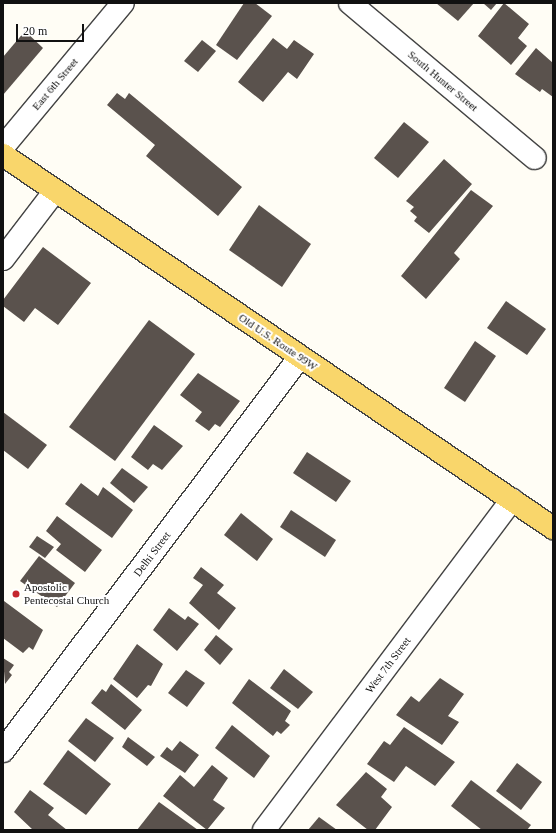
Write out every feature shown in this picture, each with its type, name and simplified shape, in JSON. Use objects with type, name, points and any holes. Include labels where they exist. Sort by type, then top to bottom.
[{"type":"main road","name":"Old U.S. Route 99W","points":[[3,155],[553,528]]},
{"type":"street","name":"East 6th Street","points":[[3,147],[123,3]]},
{"type":"street","name":"South Hunter Street","points":[[350,3],[535,158]]},
{"type":"street","points":[[3,259],[55,190]]},
{"type":"street","name":"Delhi Street","points":[[3,751],[300,357]]},
{"type":"street","name":"West 7th Street","points":[[264,830],[512,500]]},
{"type":"building","points":[[244,3],[255,3],[272,16],[237,60],[216,45]]},
{"type":"building","points":[[436,3],[474,3],[458,21]]},
{"type":"building","points":[[483,3],[497,3],[491,10]]},
{"type":"building","points":[[504,3],[529,24],[518,38],[527,46],[511,65],[478,36]]},
{"type":"building","points":[[25,31],[43,48],[3,95],[3,57]]},
{"type":"building","points":[[273,38],[287,49],[294,40],[314,54],[297,79],[288,72],[263,102],[238,82]]},
{"type":"building","points":[[202,40],[216,51],[198,72],[184,61]]},
{"type":"building","points":[[536,48],[553,63],[553,97],[542,89],[540,92],[515,74]]},
{"type":"building","points":[[117,93],[125,99],[129,93],[242,187],[218,216],[146,156],[155,145],[107,105]]},
{"type":"building","points":[[404,122],[429,142],[398,178],[374,158]]},
{"type":"building","points":[[444,159],[472,184],[429,233],[414,221],[417,217],[410,211],[414,207],[406,201]]},
{"type":"building","points":[[471,190],[493,206],[454,253],[460,259],[426,299],[401,276]]},
{"type":"building","points":[[259,205],[311,244],[282,287],[229,250]]},
{"type":"building","points":[[43,247],[91,283],[58,325],[35,308],[24,322],[3,306],[3,300]]},
{"type":"building","points":[[506,301],[546,329],[527,355],[487,328]]},
{"type":"building","points":[[149,320],[195,354],[115,461],[69,427]]},
{"type":"building","points":[[475,341],[496,356],[465,402],[444,388]]},
{"type":"building","points":[[198,373],[240,401],[220,427],[215,424],[209,431],[195,421],[202,412],[180,395]]},
{"type":"building","points":[[3,412],[47,445],[28,469],[3,450]]},
{"type":"building","points":[[154,425],[183,446],[162,470],[153,464],[148,470],[131,457]]},
{"type":"building","points":[[307,452],[351,481],[336,502],[293,473]]},
{"type":"building","points":[[122,468],[148,487],[134,503],[110,483]]},
{"type":"building","points":[[81,483],[98,496],[103,487],[133,510],[112,538],[65,504]]},
{"type":"building","points":[[291,510],[336,540],[325,557],[280,527]]},
{"type":"building","points":[[241,513],[273,539],[257,561],[224,535]]},
{"type":"building","points":[[57,516],[102,550],[85,572],[56,550],[61,544],[46,531]]},
{"type":"building","points":[[37,536],[54,547],[45,558],[29,547]]},
{"type":"building","points":[[39,556],[75,583],[57,607],[20,581]]},
{"type":"building","points":[[201,567],[224,585],[217,593],[236,608],[219,630],[189,603],[203,585],[193,578]]},
{"type":"building","points":[[4,601],[43,630],[33,650],[29,647],[23,653],[3,638]]},
{"type":"building","points":[[169,608],[185,620],[188,616],[199,624],[177,651],[153,630]]},
{"type":"building","points":[[216,635],[233,649],[220,665],[204,650]]},
{"type":"building","points":[[137,644],[163,664],[151,686],[148,685],[137,698],[113,679]]},
{"type":"building","points":[[3,658],[14,665],[9,672],[12,675],[5,684]]},
{"type":"building","points":[[284,669],[313,692],[298,709],[270,688]]},
{"type":"building","points":[[186,670],[205,683],[187,707],[168,693]]},
{"type":"building","points":[[440,678],[464,694],[448,716],[459,722],[442,745],[396,715],[411,696],[419,702]]},
{"type":"building","points":[[249,679],[291,711],[285,721],[290,725],[281,734],[277,731],[273,736],[232,703]]},
{"type":"building","points":[[111,684],[142,710],[125,730],[91,703],[102,689],[106,692]]},
{"type":"building","points":[[86,718],[114,738],[95,762],[68,741]]},
{"type":"building","points":[[232,725],[270,756],[254,778],[215,748]]},
{"type":"building","points":[[404,727],[455,762],[435,786],[406,766],[394,782],[367,764],[384,741],[390,745]]},
{"type":"building","points":[[128,737],[155,757],[147,766],[122,747]]},
{"type":"building","points":[[180,741],[199,755],[185,773],[160,756],[167,747],[172,751]]},
{"type":"building","points":[[68,750],[111,784],[86,815],[43,784]]},
{"type":"building","points":[[517,763],[542,782],[521,810],[496,791]]},
{"type":"building","points":[[212,765],[228,778],[213,800],[225,808],[207,830],[163,796],[180,775],[194,787]]},
{"type":"building","points":[[366,772],[387,789],[381,797],[392,807],[375,830],[368,830],[336,805]]},
{"type":"building","points":[[471,780],[531,825],[527,830],[482,830],[451,806]]},
{"type":"building","points":[[30,790],[54,808],[48,815],[67,830],[33,830],[14,812]]},
{"type":"building","points":[[159,802],[198,830],[137,830]]},
{"type":"building","points":[[319,817],[337,830],[308,830]]},
{"type":"place","name":"Apostolic Pentecostal Church","points":[[16,594]]}]
